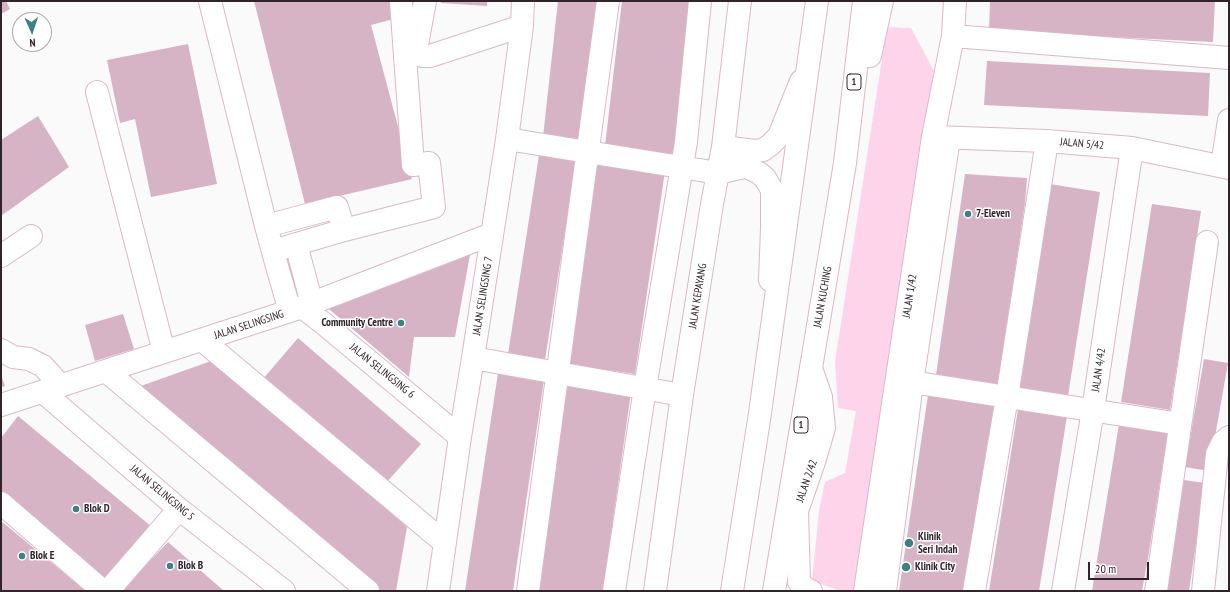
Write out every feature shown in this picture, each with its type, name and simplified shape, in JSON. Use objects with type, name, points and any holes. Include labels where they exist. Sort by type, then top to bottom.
[{"type":"main road","points":[[210,1],[273,251],[301,307]]},
{"type":"main road","points":[[273,251],[344,230],[434,207],[429,163],[413,165],[401,1]]},
{"type":"main road","points":[[424,1],[416,50],[418,54],[423,56],[430,56],[522,26]]},
{"type":"main road","name":"JALAN SELINGSING 7","points":[[438,591],[460,437],[507,139],[522,26],[523,1]]},
{"type":"main road","points":[[528,591],[608,1]]},
{"type":"main road","points":[[614,591],[644,388],[686,142],[700,1]]},
{"type":"main road","name":"JALAN KEPAYANG","points":[[655,591],[682,395],[723,147],[740,1]]},
{"type":"main road","points":[[813,1],[813,30]]},
{"type":"main road","points":[[732,591],[768,357],[817,1]]},
{"type":"main road","name":"JALAN KUCHING","points":[[774,591],[845,163],[864,1]]},
{"type":"main road","points":[[845,163],[882,1]]},
{"type":"main road","name":"JALAN 1/42","points":[[870,591],[905,381],[941,138],[953,36],[955,1]]},
{"type":"main road","points":[[953,36],[1229,58]]},
{"type":"main road","points":[[723,147],[755,151],[763,150],[779,136],[809,58]]},
{"type":"main road","points":[[97,92],[164,352]]},
{"type":"main road","points":[[1225,167],[1229,120]]},
{"type":"main road","name":"JALAN 5/42","points":[[941,138],[1048,141],[1132,148],[1225,167]]},
{"type":"main road","points":[[507,139],[718,173],[744,167],[763,175],[772,190],[768,357]]},
{"type":"main road","points":[[974,591],[1007,398],[1048,141]]},
{"type":"main road","name":"JALAN 4/42","points":[[1063,591],[1093,410],[1132,148]]},
{"type":"main road","points":[[266,226],[337,206],[344,230]]},
{"type":"main road","name":"JALAN SELINGSING","points":[[1,405],[301,307],[492,234]]},
{"type":"main road","points":[[1,256],[31,236]]},
{"type":"main road","points":[[1156,591],[1207,242]]},
{"type":"main road","points":[[296,244],[301,307]]},
{"type":"main road","name":"JALAN SELINGSING 6","points":[[301,307],[323,323],[460,437]]},
{"type":"main road","points":[[202,340],[444,543]]},
{"type":"main road","name":"JALAN SELINGSING 5","points":[[1,350],[13,357],[29,359],[43,366],[52,389],[179,509],[284,591]]},
{"type":"main road","points":[[473,358],[682,395]]},
{"type":"main road","name":"JALAN 2/42","points":[[811,368],[821,397],[824,428],[797,511],[799,582],[811,591]]},
{"type":"main road","points":[[106,371],[368,591]]},
{"type":"main road","points":[[905,381],[1180,424]]},
{"type":"main road","points":[[1203,591],[1217,454],[1223,442],[1229,437]]},
{"type":"main road","points":[[1,502],[102,591]]},
{"type":"main road","points":[[108,591],[179,509]]},
{"type":"shaded area","points":[[887,27],[911,28],[934,71],[856,591],[841,591],[812,581],[819,511],[825,482],[845,473],[856,411],[838,408],[835,362]]},
{"type":"building","points":[[1,1],[6,1],[10,9],[1,14]]},
{"type":"building","points":[[254,1],[402,1],[401,17],[371,25],[412,179],[305,204]]},
{"type":"building","points":[[442,1],[487,1],[487,6],[441,3]]},
{"type":"building","points":[[558,1],[600,1],[583,142],[543,137]]},
{"type":"building","points":[[622,1],[692,1],[674,154],[605,146]]},
{"type":"building","points":[[990,1],[1215,1],[1213,42],[989,31]]},
{"type":"building","points":[[188,44],[217,184],[151,197],[135,119],[120,123],[107,60]]},
{"type":"building","points":[[987,61],[1210,73],[1208,116],[984,105]]},
{"type":"building","points":[[38,116],[69,167],[1,216],[1,140]]},
{"type":"building","points":[[539,155],[576,160],[545,360],[508,354]]},
{"type":"building","points":[[597,161],[665,171],[635,374],[566,364]]},
{"type":"building","points":[[965,174],[1027,178],[1025,203],[998,384],[936,375]]},
{"type":"building","points":[[1050,184],[1100,192],[1068,396],[1019,388]]},
{"type":"building","points":[[1152,204],[1201,211],[1170,410],[1121,402]]},
{"type":"building","name":"Community Centre","points":[[470,255],[455,337],[414,337],[409,377],[329,309]]},
{"type":"building","points":[[123,314],[134,349],[95,361],[85,325]]},
{"type":"building","points":[[298,338],[421,444],[385,484],[263,379]]},
{"type":"building","points":[[1204,359],[1228,363],[1209,471],[1185,467]]},
{"type":"building","points":[[214,360],[407,527],[396,591],[380,591],[138,387]]},
{"type":"building","points":[[498,373],[544,380],[513,591],[465,591]]},
{"type":"building","points":[[1,375],[5,386],[1,387]]},
{"type":"building","points":[[565,383],[631,392],[603,591],[536,591]]},
{"type":"building","points":[[928,395],[994,405],[967,591],[899,591]]},
{"type":"building","points":[[1018,409],[1067,416],[1039,591],[989,591]]},
{"type":"building","name":"Blok D","points":[[18,416],[152,527],[105,581],[1,491],[1,438]]},
{"type":"building","points":[[1119,424],[1168,431],[1149,552],[1142,591],[1092,591]]},
{"type":"building","points":[[1184,480],[1205,483],[1189,591],[1167,591]]},
{"type":"building","name":"Blok E","points":[[1,521],[86,591],[1,591]]},
{"type":"building","name":"Blok B","points":[[168,542],[224,591],[121,591]]},
{"type":"place","name":"7-Eleven","points":[[968,214]]},
{"type":"place","name":"Community Centre","points":[[401,323]]},
{"type":"place","name":"Blok D","points":[[76,509]]},
{"type":"place","name":"Klinik Seri Indah","points":[[909,543]]},
{"type":"place","name":"Blok E","points":[[22,556]]},
{"type":"place","name":"Blok B","points":[[170,566]]},
{"type":"place","name":"Klinik City","points":[[906,567]]}]
